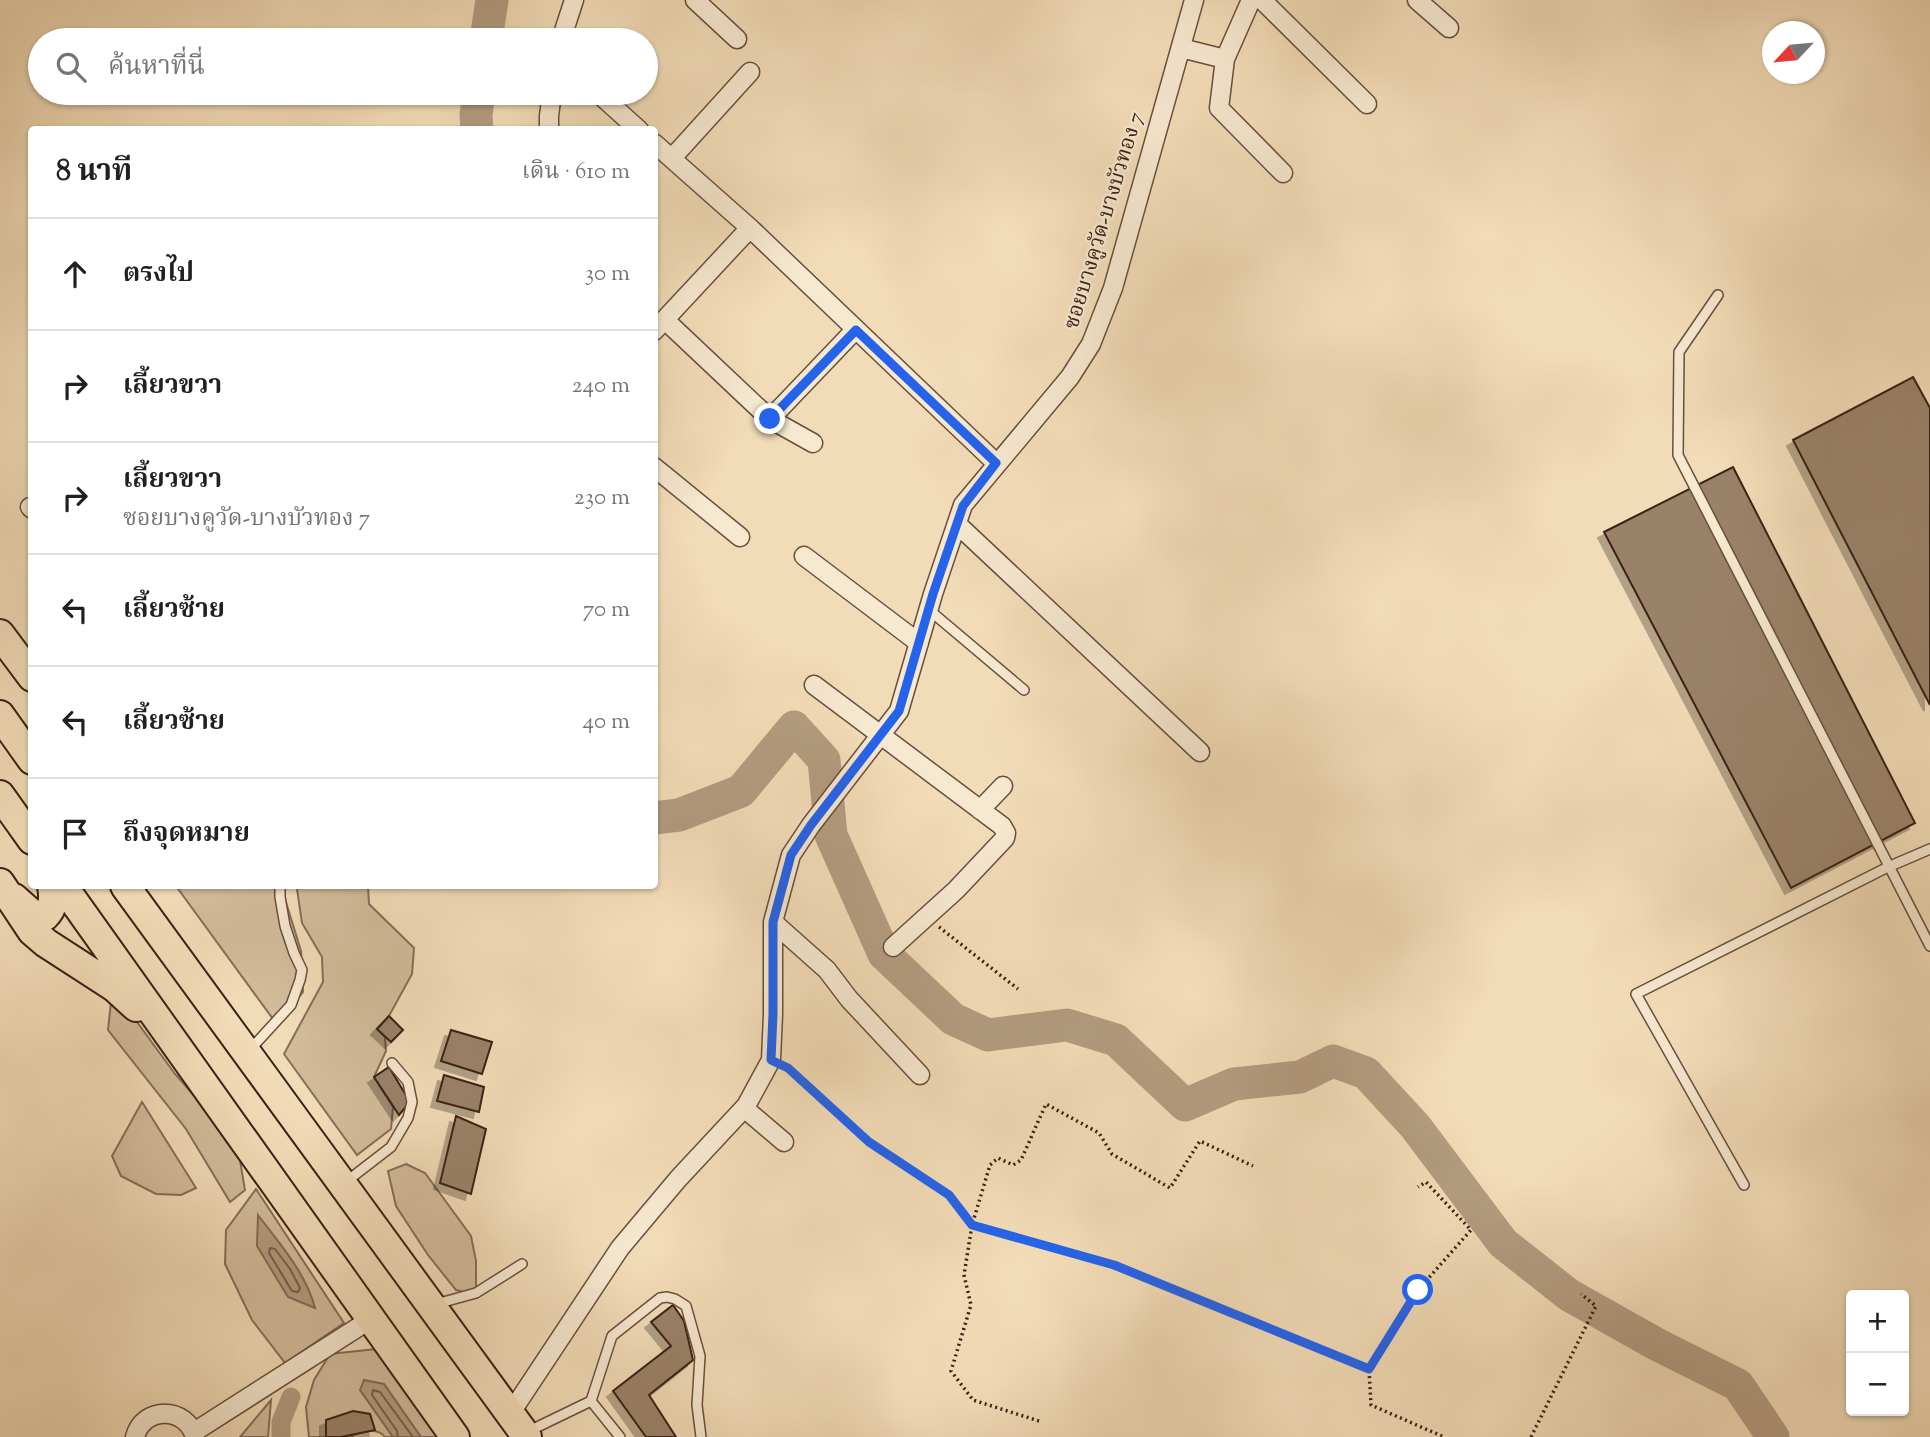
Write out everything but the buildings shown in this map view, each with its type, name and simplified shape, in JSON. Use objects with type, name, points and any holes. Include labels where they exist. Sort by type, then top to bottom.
[{"type":"main road","points":[[0,634],[28,664]]},
{"type":"main road","points":[[0,715],[28,754]]},
{"type":"main road","points":[[0,795],[28,834]]},
{"type":"main road","points":[[3,887],[32,914],[45,916],[51,909],[52,889]]},
{"type":"main road","points":[[3,887],[33,931],[46,943],[114,987],[165,1031]]},
{"type":"main road","points":[[65,889],[455,1437]]},
{"type":"main road","points":[[127,889],[520,1428]]},
{"type":"street","points":[[565,28],[573,0]]},
{"type":"street","points":[[695,0],[737,40]]},
{"type":"street","name":"ซอยบางคูวัด-บางบัวทอง 7","points":[[520,1428],[620,1248],[678,1179],[744,1108],[771,1060],[773,922],[791,855],[899,711],[928,610],[963,506],[1070,377],[1091,344],[1113,288],[1194,0]]},
{"type":"street","points":[[1251,0],[1225,59],[1219,108],[1283,173]]},
{"type":"street","points":[[1262,0],[1367,104]]},
{"type":"street","points":[[1417,0],[1449,28]]},
{"type":"street","points":[[1181,48],[1225,59]]},
{"type":"street","points":[[672,158],[750,72]]},
{"type":"street","points":[[550,105],[550,126]]},
{"type":"street","points":[[611,105],[635,126]]},
{"type":"street","points":[[658,146],[750,228],[996,463]]},
{"type":"street","points":[[750,228],[660,326],[770,419],[813,443]]},
{"type":"street","points":[[770,419],[856,330]]},
{"type":"street","points":[[658,477],[740,537]]},
{"type":"street","points":[[957,524],[1200,752]]},
{"type":"street","points":[[804,556],[919,643]]},
{"type":"street","points":[[814,685],[1002,826],[1006,833],[1005,838],[956,890],[893,947]]},
{"type":"street","points":[[980,810],[1003,786]]},
{"type":"street","points":[[773,922],[827,970],[849,999],[920,1075]]},
{"type":"street","points":[[744,1108],[784,1142]]},
{"type":"street","points":[[135,1437],[142,1423],[159,1413],[180,1416],[194,1434],[371,1320]]},
{"type":"lane","points":[[1718,295],[1679,352],[1678,455],[1930,946]]},
{"type":"lane","points":[[928,610],[1024,690]]},
{"type":"lane","points":[[1744,1185],[1636,995],[1888,867],[1930,849]]},
{"type":"lane","points":[[247,1053],[292,1005],[302,970],[285,926],[280,889]]},
{"type":"lane","points":[[343,1185],[391,1147],[408,1118],[412,1102],[408,1083],[392,1063]]},
{"type":"lane","points":[[431,1306],[476,1293],[522,1264]]},
{"type":"lane","points":[[591,1401],[612,1336],[653,1302],[667,1297],[675,1299],[686,1306],[700,1356],[697,1405],[702,1437]]},
{"type":"lane","points":[[520,1428],[591,1401]]},
{"type":"lane","points":[[591,1401],[620,1437]]},
{"type":"path","points":[[926,917],[1018,989]]},
{"type":"path","points":[[771,1060],[788,1068],[869,1142],[949,1195],[972,1225],[1114,1265],[1369,1369]]},
{"type":"path","points":[[1039,1421],[973,1400],[951,1371],[971,1305],[964,1275],[972,1225],[990,1165],[998,1158],[1013,1164],[1021,1160],[1046,1104],[1099,1133],[1112,1154],[1170,1188],[1200,1141],[1253,1166]]},
{"type":"path","points":[[1418,1188],[1426,1182],[1471,1230],[1418,1290],[1369,1369],[1370,1405],[1444,1437]]},
{"type":"path","points":[[1531,1437],[1596,1306],[1581,1294]]},
{"type":"shaded area","points":[[178,889],[282,889],[301,951],[303,992],[284,1016],[273,1019]]},
{"type":"shaded area","points":[[297,889],[368,889],[369,904],[414,948],[412,974],[389,1016],[377,1029],[385,1037],[386,1051],[374,1077],[393,1107],[391,1129],[357,1155],[284,1054],[323,982],[322,957],[302,923]]},
{"type":"shaded area","points":[[111,1002],[137,1022],[175,1074],[209,1113],[240,1160],[245,1190],[230,1202],[186,1129],[108,1030]]},
{"type":"shaded area","points":[[142,1102],[196,1188],[181,1195],[156,1194],[121,1176],[112,1156]]},
{"type":"shaded area","points":[[406,1164],[425,1173],[471,1236],[476,1261],[476,1287],[468,1293],[456,1290],[428,1255],[396,1206],[388,1171]]},
{"type":"shaded area","points":[[256,1189],[344,1323],[285,1363],[252,1320],[225,1264],[226,1230]]},
{"type":"shaded area","points":[[376,1349],[441,1437],[385,1437],[370,1431],[352,1437],[309,1437],[306,1407],[314,1380],[330,1354]]},
{"type":"shaded area","points":[[271,1400],[268,1437],[240,1437]]},
{"type":"water","points":[[258,1215],[299,1271],[315,1308],[288,1297],[257,1246]]},
{"type":"water","points":[[364,1380],[384,1384],[421,1437],[393,1437],[360,1390]]},
{"type":"waterway","points":[[488,28],[492,0]]},
{"type":"waterway","points":[[477,105],[477,126]]},
{"type":"waterway","points":[[658,818],[679,815],[741,791],[794,727],[824,760],[831,835],[884,954],[953,1019],[988,1035],[1067,1025],[1116,1040],[1185,1105],[1234,1084],[1300,1077],[1333,1061],[1366,1073],[1415,1126],[1503,1243],[1569,1295],[1658,1345],[1738,1385],[1773,1437]]},
{"type":"waterway","points":[[281,1437],[281,1422],[291,1397]]},
{"type":"route","points":[[770,419],[856,330],[996,463],[963,506],[933,594],[899,711],[791,855],[773,922],[771,1060],[788,1068],[869,1142],[949,1195],[972,1225],[1114,1265],[1369,1369],[1418,1290]]}]
